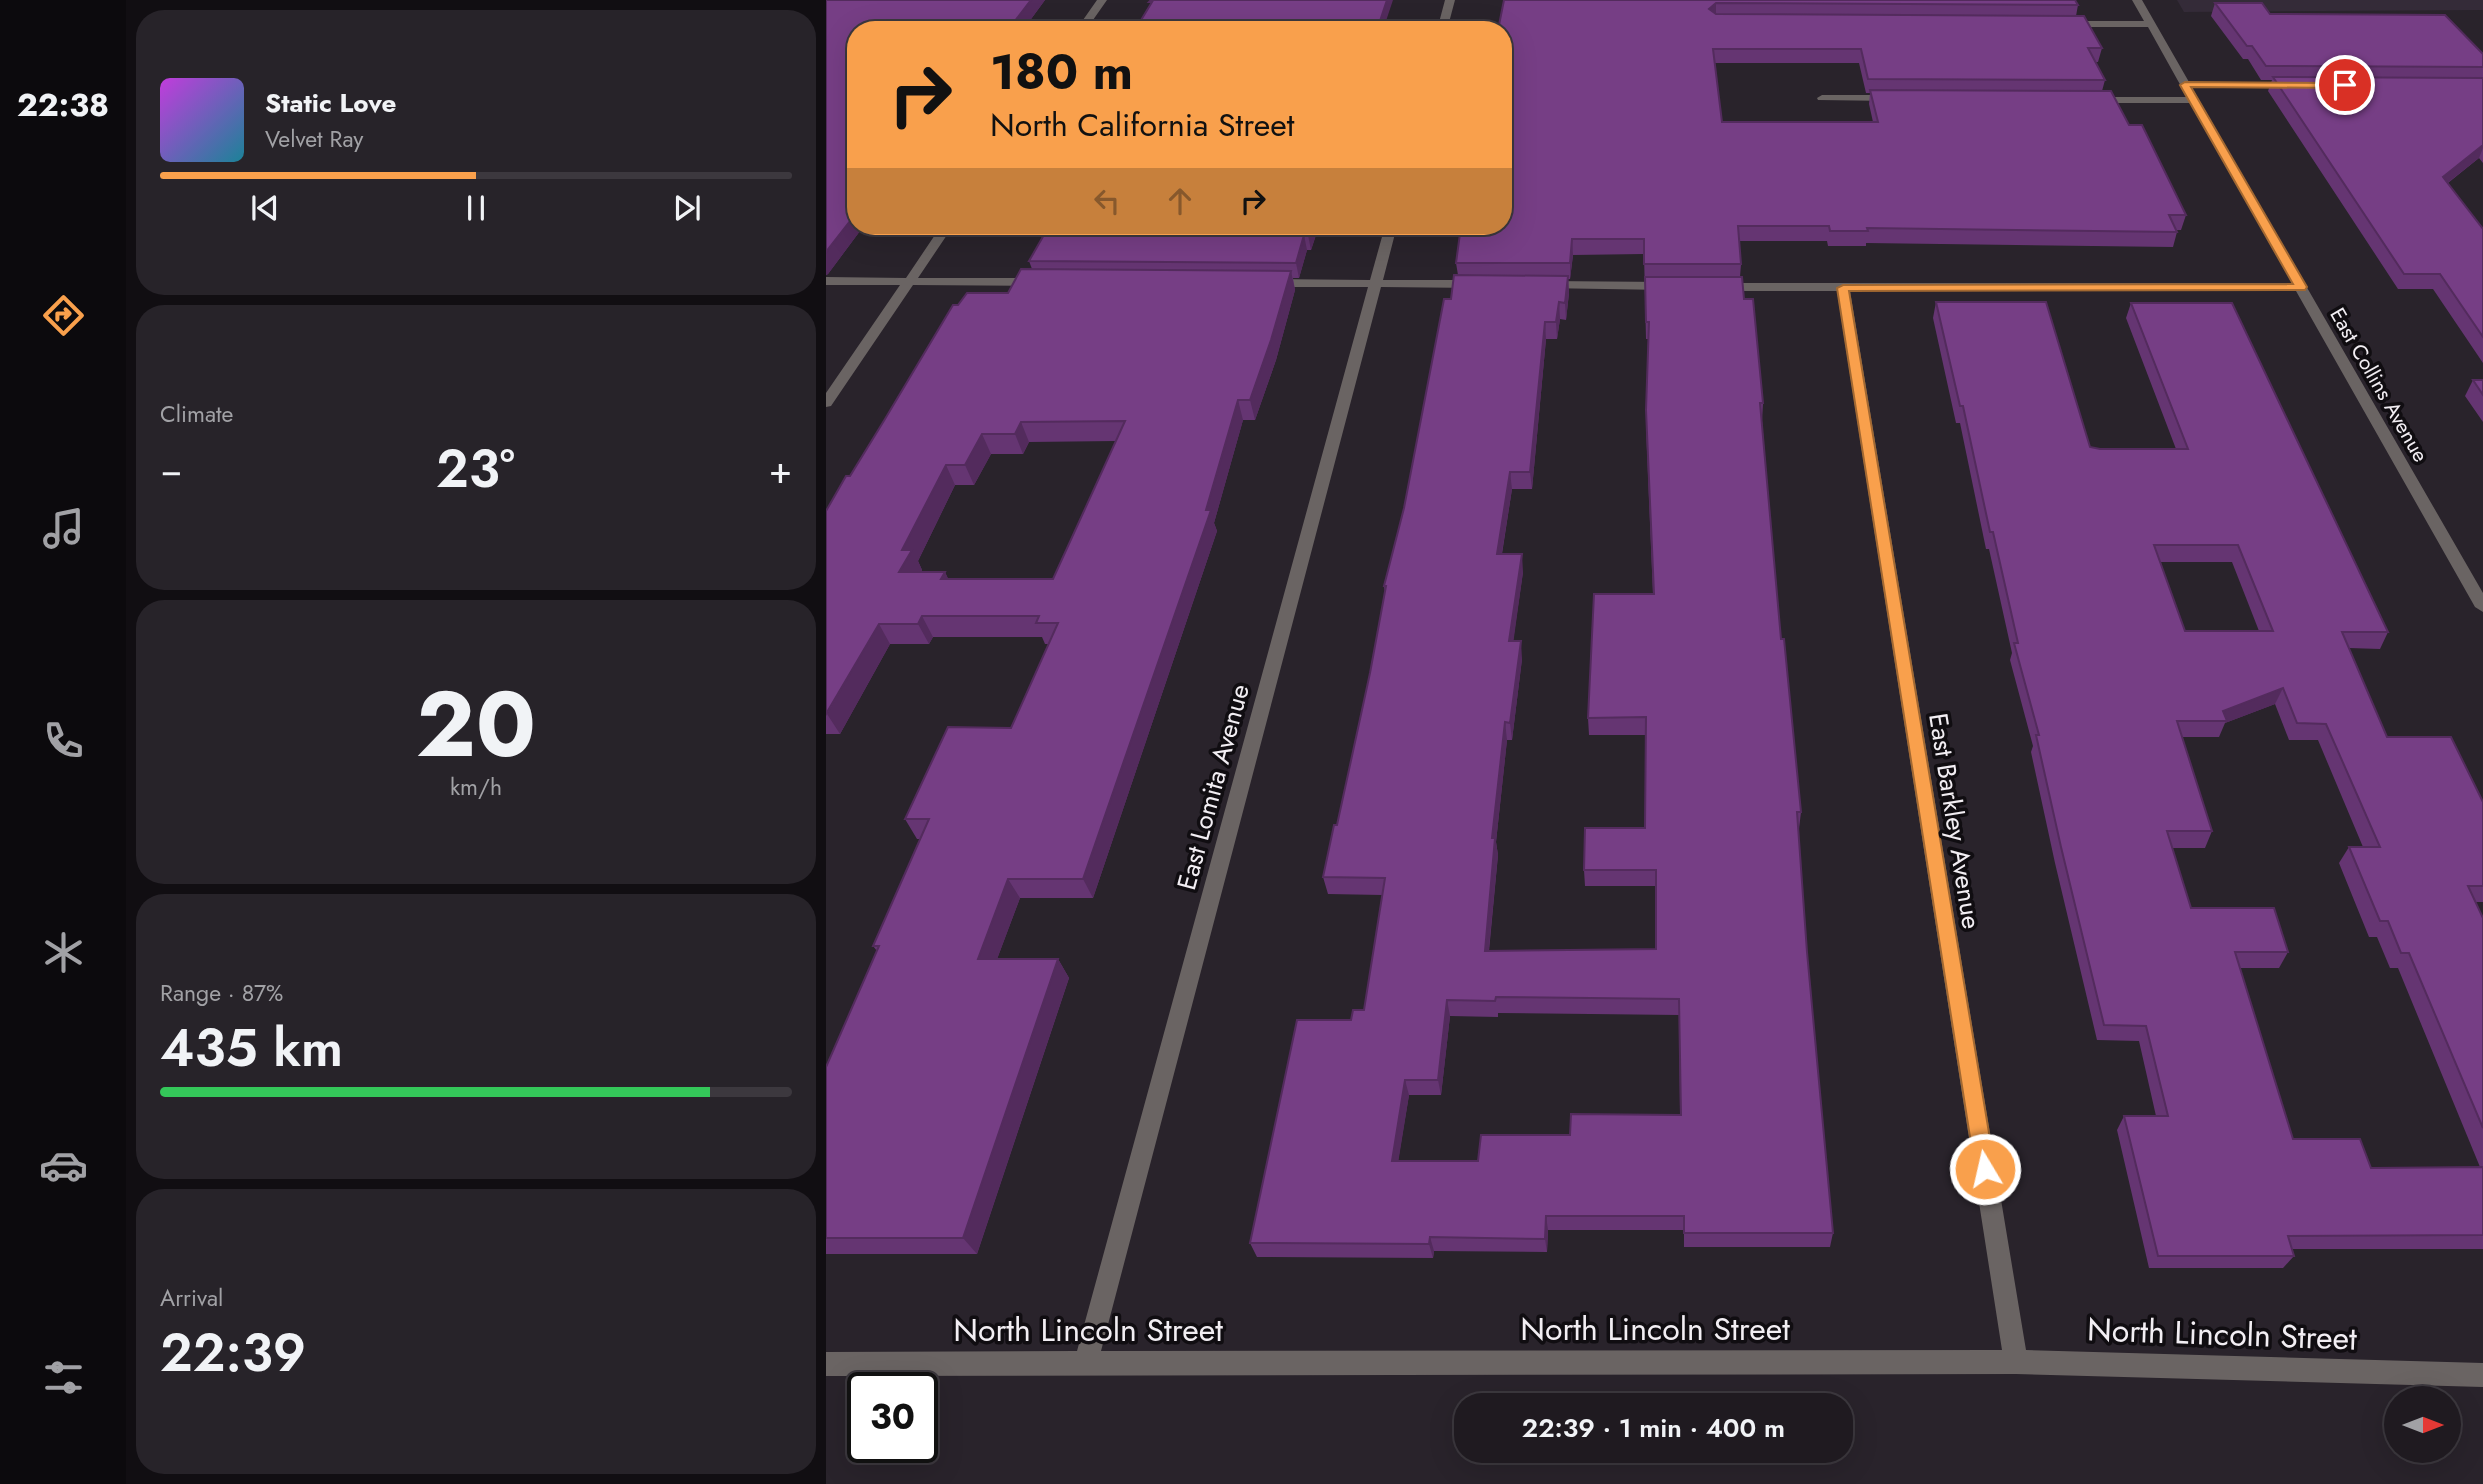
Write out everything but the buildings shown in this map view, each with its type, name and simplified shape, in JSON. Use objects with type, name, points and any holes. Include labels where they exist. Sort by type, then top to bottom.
[{"type":"street","points":[[1087,21],[1102,0]]},
{"type":"street","points":[[1444,21],[1450,0]]},
{"type":"street","name":"East Collins Avenue","points":[[2137,0],[2483,607]]},
{"type":"street","points":[[2050,24],[2151,24]]},
{"type":"street","points":[[2185,85],[2304,85]]},
{"type":"street","points":[[1822,98],[1903,99]]},
{"type":"street","points":[[2078,100],[2194,100]]},
{"type":"street","points":[[826,403],[941,235]]},
{"type":"street","name":"East Lomita Avenue","points":[[1086,1363],[1389,235]]},
{"type":"street","points":[[826,281],[1046,282]]},
{"type":"street","points":[[1252,283],[1486,284]]},
{"type":"street","points":[[1527,285],[1678,286]]},
{"type":"street","points":[[1706,287],[2301,287]]},
{"type":"street","name":"East Barkley Avenue","points":[[1843,288],[2016,1362]]},
{"type":"street","name":"North Lincoln Street","points":[[826,1364],[2016,1362],[2483,1375]]},
{"type":"shaded area","points":[[2177,0],[2483,0],[2483,10],[2184,12]]},
{"type":"route","points":[[1985,1169],[1843,288],[2301,287],[2185,85],[2345,85]]}]
